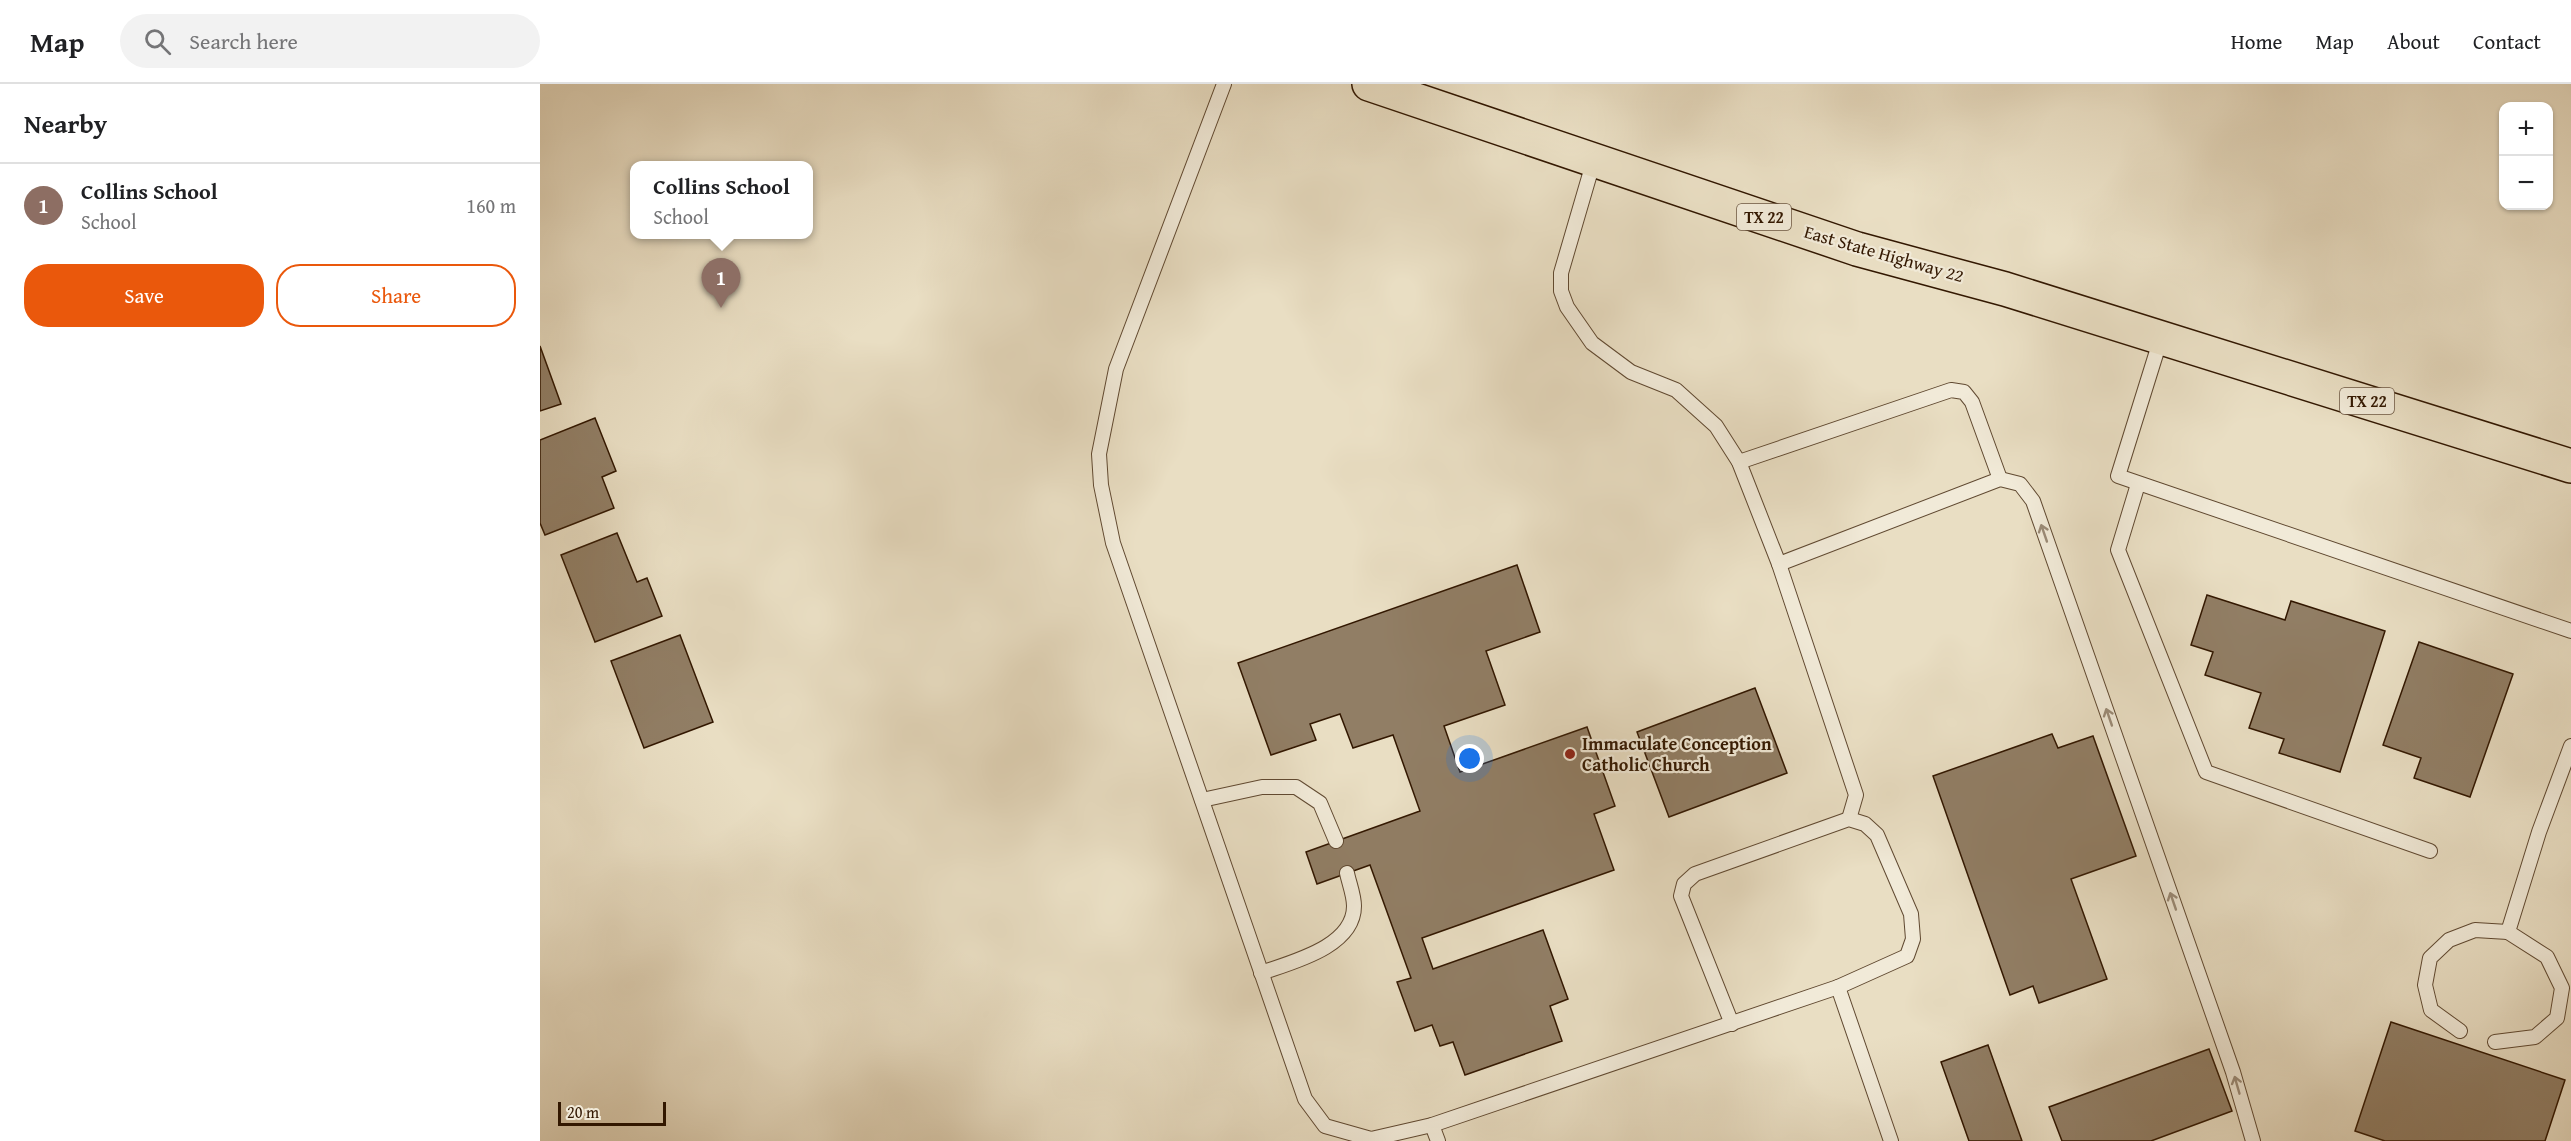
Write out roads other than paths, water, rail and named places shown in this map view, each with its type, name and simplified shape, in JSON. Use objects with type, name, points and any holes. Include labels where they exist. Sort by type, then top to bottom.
[{"type":"main road","name":"East State Highway 22","points":[[1369,84],[1857,249],[2005,289],[2162,338]]},
{"type":"main road","name":"TX 22","points":[[2162,338],[2571,466]]},
{"type":"lane","points":[[1224,84],[1116,369],[1099,454],[1101,485],[1113,543],[1305,1099],[1325,1126],[1371,1139],[1432,1125],[1732,1024],[1838,987],[1907,956],[1913,939],[1911,914],[1877,835],[1865,824],[1849,819],[1695,874],[1684,884],[1681,896],[1732,1024]]},
{"type":"lane","points":[[1594,160],[1561,273],[1561,291],[1567,307],[1592,343],[1631,372],[1676,390],[1716,426],[1739,462],[1779,564],[1856,795],[1849,819]]},
{"type":"lane","points":[[2162,338],[2118,476],[2571,631]]},
{"type":"lane","points":[[1739,462],[1951,390],[1964,392],[1972,402],[2000,479]]},
{"type":"lane","points":[[1779,564],[2000,479],[2020,484],[2033,501],[2233,1072],[2253,1141]]},
{"type":"lane","points":[[2138,484],[2118,550],[2206,772],[2430,851]]},
{"type":"lane","points":[[2508,932],[2539,832],[2571,746]]},
{"type":"lane","points":[[1202,800],[1262,787],[1296,787],[1320,803],[1336,841]]},
{"type":"lane","points":[[1261,973],[1322,950],[1348,928],[1354,906],[1347,873]]},
{"type":"lane","points":[[2460,1031],[2431,1010],[2425,985],[2430,958],[2449,940],[2475,930],[2508,932],[2547,957],[2562,988],[2558,1018],[2535,1037],[2495,1042]]},
{"type":"lane","points":[[1838,987],[1891,1141]]},
{"type":"lane","points":[[1432,1125],[1438,1141]]},
{"type":"place","name":"Collins School","points":[[721,308]]},
{"type":"place","name":"Immaculate Conception Catholic Church","points":[[1570,754]]}]
